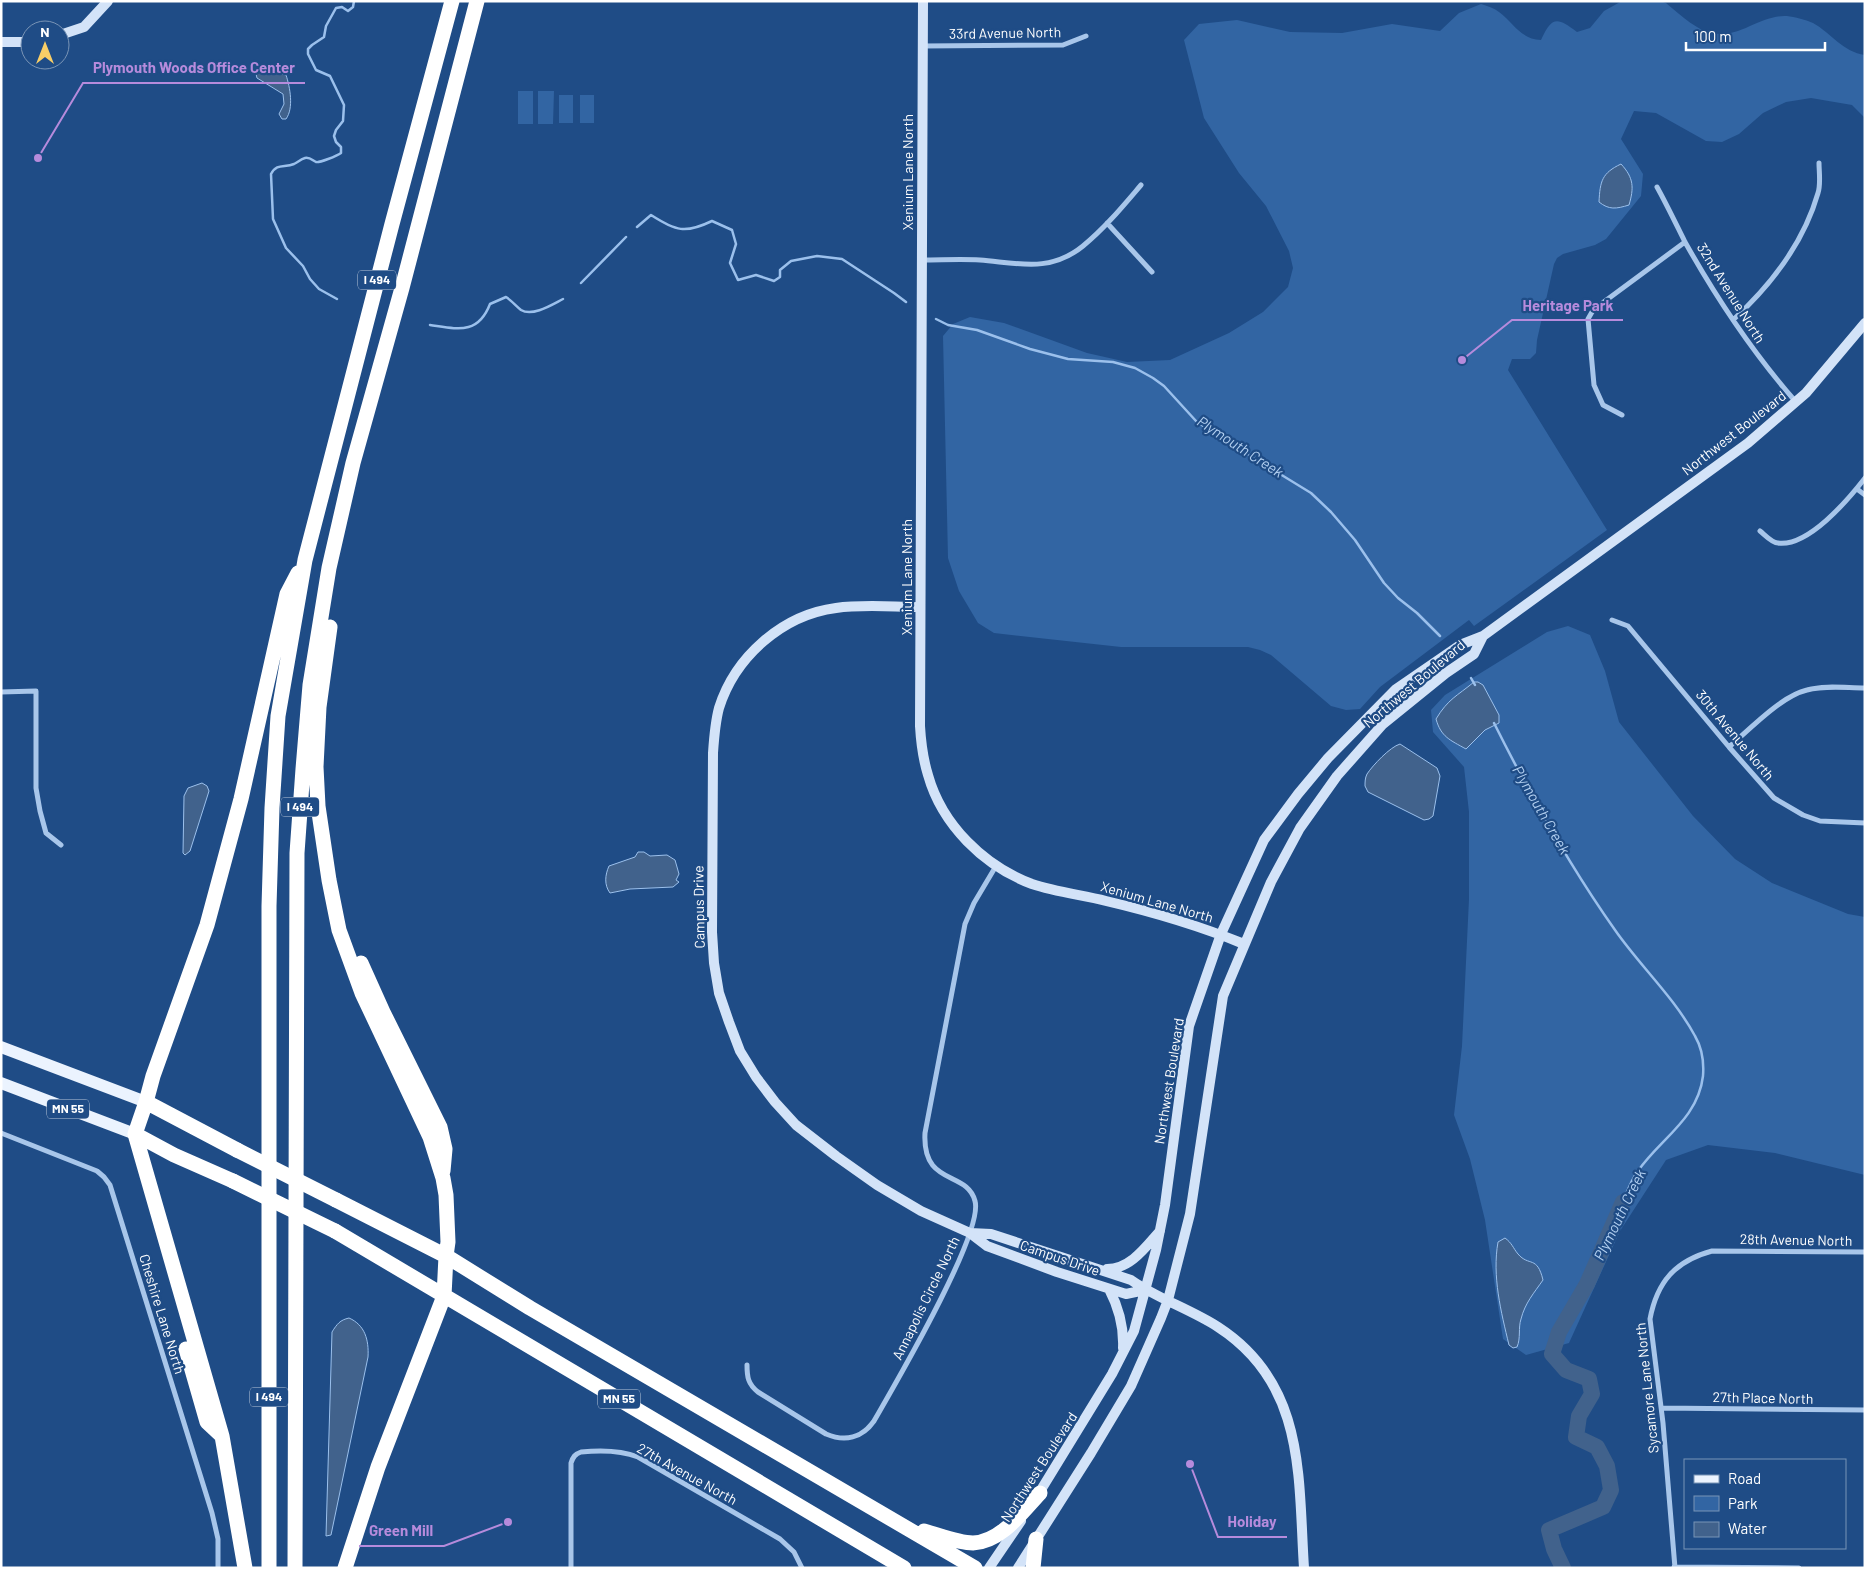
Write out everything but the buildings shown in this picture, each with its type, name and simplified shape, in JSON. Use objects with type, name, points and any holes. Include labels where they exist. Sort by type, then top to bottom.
[{"type":"highway","name":"I 494","points":[[269,1568],[269,906],[272,808],[278,716],[305,560],[452,1]]},
{"type":"highway","name":"I 494","points":[[296,1568],[298,853],[302,769],[310,685],[329,568],[353,463],[402,288],[477,1]]},
{"type":"highway","points":[[345,1568],[378,1467],[444,1296],[448,1242],[446,1195],[427,1130],[362,993],[339,930],[318,806],[316,767],[319,707],[353,463]]},
{"type":"highway","points":[[245,1568],[222,1436],[134,1134],[206,925],[241,799],[287,594],[305,560]]},
{"type":"highway","name":"MN 55","points":[[146,1102],[446,1256],[530,1308],[975,1568]]},
{"type":"highway","name":"MN 55","points":[[134,1134],[174,1155],[233,1181],[335,1231],[904,1568]]},
{"type":"highway","points":[[905,1526],[972,1543],[984,1541],[997,1535],[1040,1493]]},
{"type":"highway","points":[[1032,1568],[1036,1539]]},
{"type":"main road","name":"MN 55","points":[[1,1047],[146,1102]]},
{"type":"main road","name":"MN 55","points":[[1,1083],[134,1134]]},
{"type":"street","points":[[70,32],[84,27],[108,1]]},
{"type":"street","name":"Xenium Lane North","points":[[923,1],[920,726],[922,752],[928,776],[938,801],[950,821],[966,840],[996,866],[1032,884],[1152,912],[1221,934],[1244,944]]},
{"type":"street","name":"33rd Avenue North","points":[[923,46],[1063,46],[1086,36]]},
{"type":"street","points":[[1,42],[20,42]]},
{"type":"street","points":[[1733,320],[1767,285],[1786,259],[1802,232],[1819,192],[1819,163]]},
{"type":"street","points":[[922,260],[979,260],[1027,266],[1046,263],[1064,257],[1082,247],[1108,223],[1141,184]]},
{"type":"street","name":"32nd Avenue North","points":[[1657,188],[1686,242],[1733,320],[1752,349],[1796,402]]},
{"type":"street","points":[[1108,223],[1152,272]]},
{"type":"street","points":[[1622,415],[1603,405],[1594,385],[1588,319],[1597,307],[1686,242]]},
{"type":"street","name":"Northwest Boulevard","points":[[989,1568],[1040,1493],[1098,1398],[1134,1331],[1166,1205],[1189,1026],[1221,934],[1264,840],[1328,758],[1396,689],[1460,645],[1483,636],[1748,443],[1796,402],[1865,323]]},
{"type":"street","points":[[1760,531],[1776,543],[1796,541],[1806,536],[1830,516],[1865,478]]},
{"type":"street","points":[[1857,488],[1865,495]]},
{"type":"street","name":"Campus Drive","points":[[920,607],[836,608],[813,613],[782,628],[755,649],[728,686],[719,708],[713,754],[712,932],[714,963],[722,1000],[740,1051],[756,1077],[775,1102],[796,1125],[877,1185],[921,1211],[970,1233],[987,1246],[1126,1294],[1145,1290]]},
{"type":"street","name":"30th Avenue North","points":[[1612,620],[1628,626],[1774,798],[1788,808],[1820,821],[1865,823]]},
{"type":"street","name":"Northwest Boulevard","points":[[1018,1568],[1131,1386],[1157,1330],[1168,1300],[1190,1214],[1223,996],[1271,882],[1300,828],[1337,776],[1383,724],[1446,673],[1474,654],[1483,636]]},
{"type":"street","points":[[1729,747],[1794,694],[1819,688],[1865,688]]},
{"type":"street","points":[[1,692],[36,692],[36,788],[46,833],[61,845]]},
{"type":"street","name":"Annapolis Circle North","points":[[747,1365],[747,1377],[750,1387],[836,1439],[858,1436],[868,1430],[874,1421],[944,1293],[970,1233],[976,1204],[973,1194],[967,1187],[941,1174],[934,1168],[926,1152],[925,1133],[965,924],[974,903],[996,866]]},
{"type":"street","name":"Cheshire Lane North","points":[[1,1133],[97,1171],[110,1185],[212,1513],[218,1539],[218,1568]]},
{"type":"street","points":[[1100,1270],[1116,1269],[1126,1264],[1139,1254],[1160,1230]]},
{"type":"street","name":"Campus Drive","points":[[970,1233],[992,1234],[1131,1280],[1145,1290],[1212,1323],[1239,1343],[1256,1361],[1271,1382],[1283,1404],[1291,1428],[1296,1453],[1304,1568]]},
{"type":"street","name":"28th Avenue North","points":[[1726,1250],[1865,1252]]},
{"type":"street","name":"Sycamore Lane North","points":[[1675,1567],[1661,1408],[1650,1319],[1658,1292],[1674,1269],[1699,1254],[1726,1250]]},
{"type":"street","points":[[1109,1289],[1122,1320],[1123,1354]]},
{"type":"street","name":"27th Place North","points":[[1661,1408],[1865,1410]]},
{"type":"street","name":"27th Avenue North","points":[[571,1568],[571,1462],[576,1454],[589,1451],[612,1451],[622,1452],[638,1458],[780,1539],[794,1552],[802,1568]]},
{"type":"street","points":[[1675,1567],[1798,1568]]},
{"type":"green space","points":[[1622,1],[1660,1],[1666,3],[1695,26],[1704,31],[1714,33],[1724,34],[1736,31],[1778,16],[1797,18],[1813,23],[1850,50],[1865,55],[1865,118],[1852,105],[1811,98],[1786,102],[1763,113],[1739,134],[1722,142],[1706,141],[1656,113],[1634,111],[1621,139],[1643,174],[1641,196],[1606,239],[1595,245],[1563,254],[1557,258],[1537,340],[1536,353],[1530,359],[1512,359],[1508,370],[1607,530],[1474,626],[1469,620],[1380,687],[1360,709],[1346,710],[1331,706],[1271,655],[1248,647],[1121,647],[994,633],[978,623],[959,591],[948,558],[943,336],[953,324],[970,317],[1004,323],[1087,353],[1127,362],[1170,360],[1229,333],[1263,312],[1288,287],[1293,268],[1289,251],[1266,206],[1239,173],[1204,118],[1184,40],[1199,24],[1237,20],[1290,32],[1342,33],[1392,24],[1440,31],[1459,13],[1481,4],[1490,7],[1504,16],[1522,34],[1541,40],[1548,27],[1556,21],[1577,32],[1590,28],[1604,11]]},
{"type":"green space","points":[[518,91],[533,91],[533,124],[518,124]]},
{"type":"green space","points":[[538,91],[554,91],[553,124],[538,124]]},
{"type":"green space","points":[[559,95],[573,95],[573,123],[559,123]]},
{"type":"green space","points":[[580,95],[594,95],[594,123],[580,123]]},
{"type":"green space","points":[[1568,626],[1590,635],[1605,671],[1619,722],[1693,816],[1735,859],[1772,883],[1848,914],[1865,917],[1865,1175],[1775,1153],[1708,1145],[1666,1160],[1620,1231],[1569,1343],[1526,1355],[1503,1339],[1485,1220],[1470,1159],[1454,1115],[1462,1046],[1469,899],[1469,812],[1464,767],[1433,732],[1431,710],[1445,695],[1547,632]]},
{"type":"water","points":[[260,68],[286,75],[291,103],[286,119],[282,119],[279,114],[284,104],[283,94],[257,78],[255,70]]},
{"type":"water","points":[[1621,164],[1631,179],[1631,199],[1629,205],[1609,208],[1599,202],[1601,183],[1606,174]]},
{"type":"water","points":[[1474,682],[1483,685],[1499,715],[1499,723],[1485,730],[1466,749],[1443,734],[1436,719],[1449,702]]},
{"type":"water","points":[[1400,744],[1437,768],[1440,776],[1433,816],[1429,819],[1424,820],[1368,792],[1365,786],[1366,776],[1373,766],[1387,752]]},
{"type":"water","points":[[202,783],[207,786],[209,791],[190,851],[185,855],[183,853],[184,796],[188,788]]},
{"type":"water","points":[[638,852],[644,852],[650,856],[667,855],[675,860],[679,874],[676,880],[679,882],[673,887],[630,889],[610,893],[606,880],[609,866],[635,857]]},
{"type":"water","points":[[1505,1238],[1522,1258],[1538,1267],[1543,1280],[1525,1308],[1520,1322],[1518,1344],[1517,1347],[1513,1348],[1509,1345],[1500,1307],[1496,1268],[1498,1242]]},
{"type":"water","points":[[349,1318],[359,1325],[365,1334],[368,1345],[368,1357],[331,1535],[326,1536],[332,1332],[339,1323]]},
{"type":"waterway","name":"Plymouth Creek","points":[[337,299],[319,289],[310,279],[303,266],[286,248],[273,219],[271,174],[278,167],[294,164],[305,158],[318,162],[341,153],[341,147],[336,142],[334,136],[343,121],[344,105],[330,76],[316,70],[308,54],[308,49],[324,37],[326,26],[336,8],[342,7],[348,11],[353,7],[354,1]]},
{"type":"waterway","name":"Plymouth Creek","points":[[637,227],[651,215],[667,225],[681,229],[695,228],[712,221],[732,230],[736,244],[730,263],[738,280],[756,275],[774,281],[780,277],[780,270],[791,261],[817,256],[842,259],[906,302]]},
{"type":"waterway","name":"Plymouth Creek","points":[[581,283],[626,237]]},
{"type":"waterway","name":"Plymouth Creek","points":[[430,325],[466,328],[480,321],[490,304],[506,297],[526,312],[543,309],[563,299]]},
{"type":"waterway","name":"Plymouth Creek","points":[[936,319],[948,325],[977,330],[1030,349],[1068,359],[1113,362],[1135,368],[1153,378],[1164,386],[1196,421],[1311,493],[1331,512],[1355,540],[1384,583],[1440,636]]},
{"type":"waterway","name":"Plymouth Creek","points":[[1471,678],[1475,685]]},
{"type":"waterway","name":"Plymouth Creek","points":[[1494,723],[1566,855],[1625,943],[1687,1022],[1701,1051],[1703,1076],[1700,1091],[1694,1104],[1677,1128],[1638,1171],[1631,1182],[1623,1202]]},
{"type":"waterway","name":"Plymouth Creek","points":[[1563,1568],[1554,1549],[1549,1530],[1603,1507],[1611,1490],[1607,1466],[1597,1447],[1576,1437],[1579,1416],[1592,1394],[1589,1379],[1566,1370],[1552,1354],[1559,1332],[1587,1284],[1623,1202]]},
{"type":"place","name":"Plymouth Woods Office Center","points":[[38,158]]},
{"type":"place","name":"Heritage Park","points":[[1462,360]]},
{"type":"place","name":"Holiday","points":[[1190,1464]]},
{"type":"place","name":"Green Mill","points":[[508,1522]]}]
